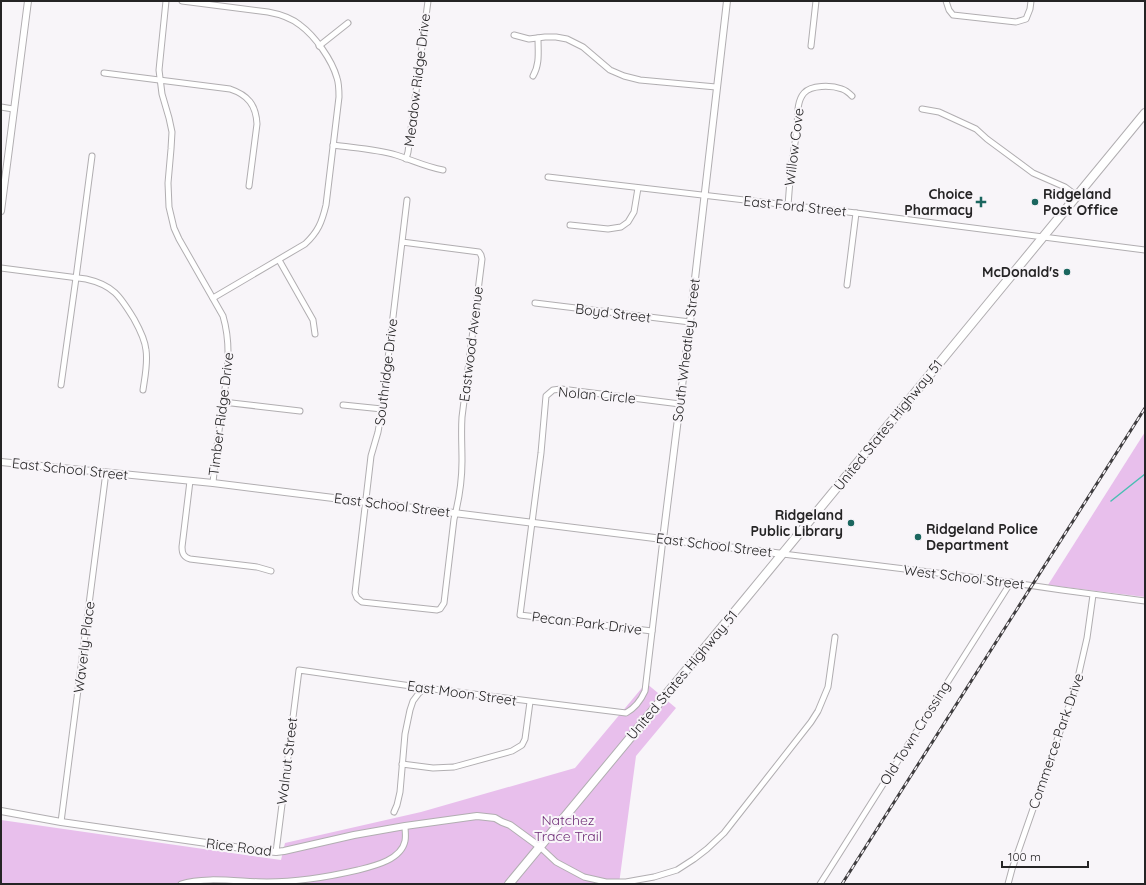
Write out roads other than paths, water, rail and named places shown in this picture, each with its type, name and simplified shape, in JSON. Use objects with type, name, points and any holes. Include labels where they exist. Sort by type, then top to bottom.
[{"type":"main road","name":"United States Highway 51","points":[[509,884],[1145,113]]},
{"type":"street","points":[[1,211],[28,1]]},
{"type":"street","name":"Timber Ridge Drive","points":[[166,1],[160,55],[159,80],[172,132],[168,194],[171,216],[179,238],[223,316],[229,342],[228,364],[212,483]]},
{"type":"street","points":[[182,1],[280,15],[300,25],[328,58],[338,79],[339,88],[326,205],[322,221],[317,230],[308,241],[279,260],[214,298]]},
{"type":"street","name":"Meadow Ridge Drive","points":[[406,159],[428,1]]},
{"type":"street","name":"South Wheatley Street","points":[[626,713],[632,710],[642,698],[645,691],[727,1]]},
{"type":"street","points":[[811,46],[816,1]]},
{"type":"street","points":[[946,1],[949,10],[953,15],[1016,22],[1026,19],[1031,1]]},
{"type":"street","points":[[319,46],[348,23]]},
{"type":"street","points":[[514,35],[529,39],[556,37],[567,39],[583,47],[610,70],[624,76],[640,80],[716,87]]},
{"type":"street","points":[[533,76],[539,60],[538,38]]},
{"type":"street","points":[[104,73],[230,89],[238,91],[244,95],[255,110],[257,124],[249,186]]},
{"type":"street","name":"Willow Cove","points":[[788,206],[800,99],[804,93],[809,90],[822,86],[842,89],[852,96]]},
{"type":"street","points":[[1,107],[13,109]]},
{"type":"street","points":[[922,109],[940,112],[976,129],[1033,174],[1065,187],[1077,196]]},
{"type":"street","points":[[333,145],[380,151],[396,155],[422,165],[443,170]]},
{"type":"street","points":[[61,385],[92,156]]},
{"type":"street","name":"East Ford Street","points":[[548,178],[570,179],[856,213],[1145,250]]},
{"type":"street","points":[[570,225],[608,229],[621,227],[628,222],[634,212],[638,188]]},
{"type":"street","points":[[402,242],[407,200]]},
{"type":"street","points":[[847,285],[856,213]]},
{"type":"street","name":"Southridge Drive","points":[[402,242],[382,409],[378,432],[371,456],[355,593],[357,598],[362,602],[435,610],[440,609],[444,603],[456,513]]},
{"type":"street","name":"Eastwood Avenue","points":[[402,242],[479,252],[482,259],[462,417],[462,477],[456,513]]},
{"type":"street","points":[[279,260],[313,320],[315,334]]},
{"type":"street","points":[[1,268],[97,282],[106,286],[121,298],[139,328],[146,348],[146,370],[143,390]]},
{"type":"street","name":"Boyd Street","points":[[535,303],[690,322]]},
{"type":"street","name":"Nolan Circle","points":[[532,522],[546,396],[553,390],[561,389],[680,404]]},
{"type":"street","points":[[223,402],[300,411]]},
{"type":"street","points":[[343,405],[382,409]]},
{"type":"street","name":"East School Street","points":[[1,462],[212,483],[782,554]]},
{"type":"street","name":"Waverly Place","points":[[61,822],[106,472]]},
{"type":"street","points":[[190,481],[182,552],[186,557],[190,559],[257,567],[271,571]]},
{"type":"street","name":"Pecan Park Drive","points":[[532,522],[520,615],[652,631]]},
{"type":"street","name":"West School Street","points":[[782,554],[1011,582],[1093,595],[1145,601]]},
{"type":"street","name":"Old Town Crossing","points":[[820,884],[1011,582]]},
{"type":"street","name":"Commerce Park Drive","points":[[1008,884],[1076,686],[1087,638],[1093,595]]},
{"type":"street","points":[[540,847],[556,862],[584,877],[606,882],[626,882],[654,877],[677,870],[694,859],[707,849],[724,832],[811,722],[818,711],[828,687],[835,637]]},
{"type":"street","name":"East Moon Street","points":[[299,670],[530,702],[626,713]]},
{"type":"street","name":"Walnut Street","points":[[276,852],[299,670]]},
{"type":"street","points":[[394,812],[400,792],[402,764],[410,710],[413,701],[425,688]]},
{"type":"street","points":[[402,764],[433,768],[454,767],[512,751],[522,745],[525,739],[530,702]]},
{"type":"street","name":"Rice Road","points":[[1,811],[61,822],[276,852],[354,835],[405,826],[466,817],[486,816],[495,818],[510,825],[540,847]]},
{"type":"street","points":[[181,884],[192,881],[206,880],[267,882],[301,880],[345,873],[385,861],[397,854],[406,840],[405,826]]},
{"type":"waterway","points":[[1111,501],[1145,474]]},
{"type":"railway","points":[[842,884],[1145,408]]},
{"type":"place","name":"Choice Pharmacy","points":[[981,202]]},
{"type":"place","name":"Ridgeland Post Office","points":[[1035,202]]},
{"type":"place","name":"McDonald's","points":[[1067,272]]},
{"type":"place","name":"Ridgeland Public Library","points":[[851,523]]},
{"type":"place","name":"Ridgeland Police Department","points":[[918,537]]},
{"type":"park label","name":"Natchez Trace Trail","points":[[568,828]]}]
